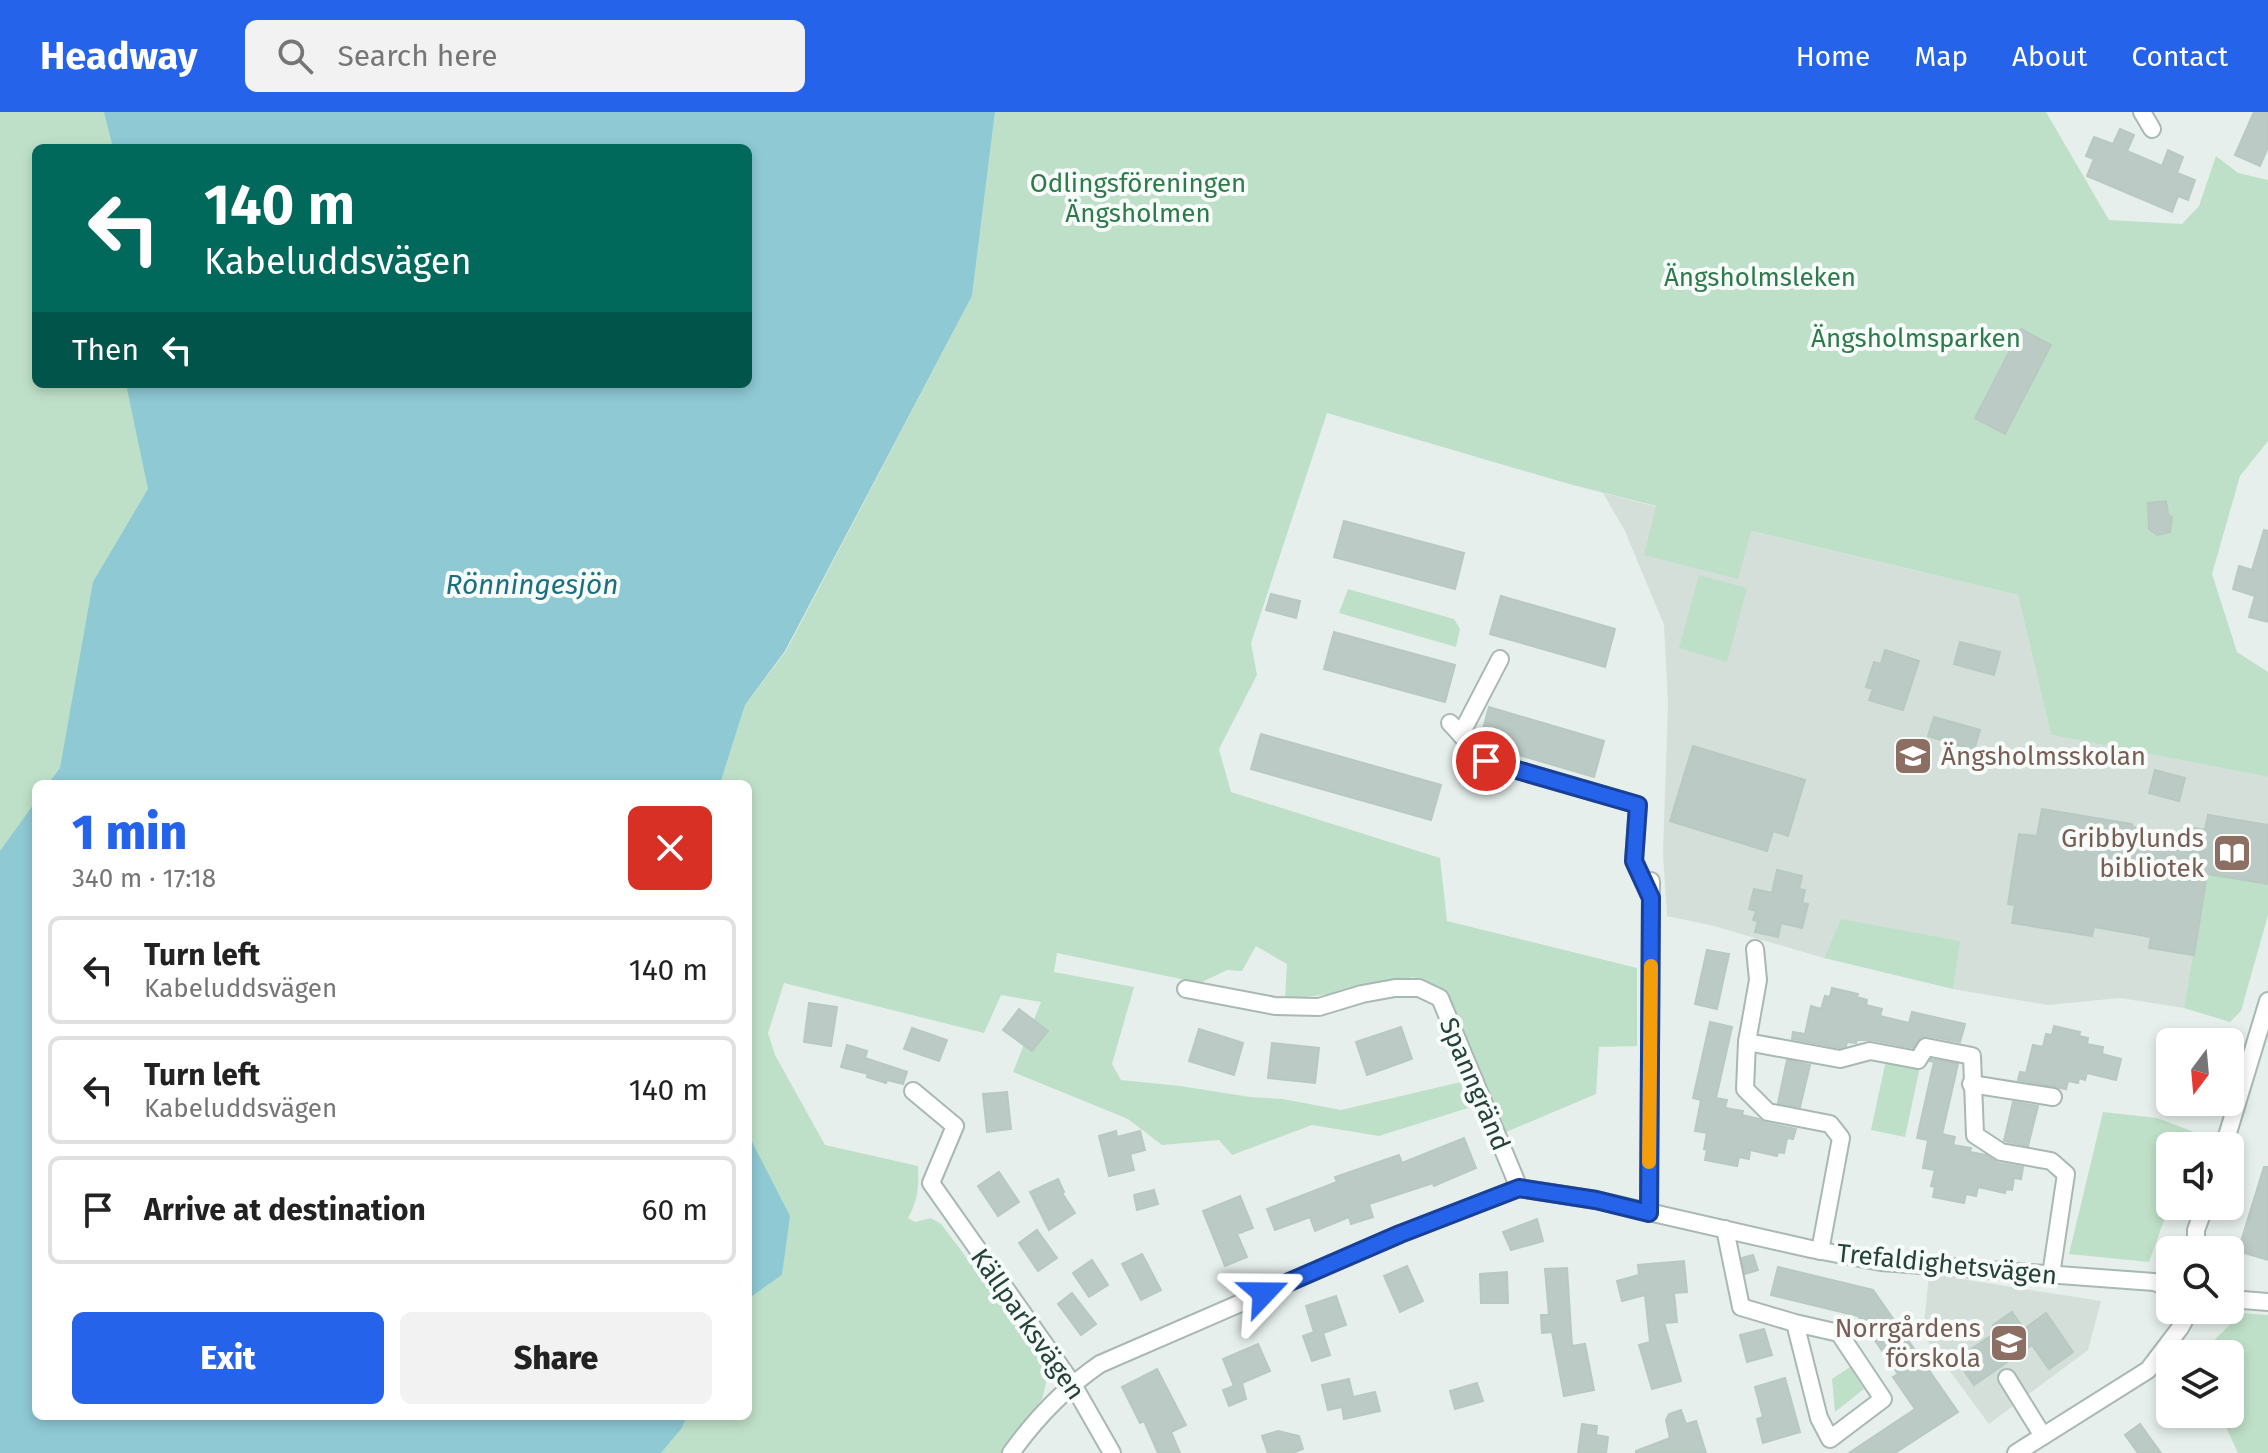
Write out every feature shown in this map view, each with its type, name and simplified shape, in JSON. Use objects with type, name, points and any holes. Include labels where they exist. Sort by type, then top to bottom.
[{"type":"street","points":[[2142,112],[2152,129]]},
{"type":"street","points":[[1500,659],[1456,729],[1472,750],[1486,761],[1638,805],[1634,861],[1651,898]]},
{"type":"street","points":[[1649,1213],[1651,881]]},
{"type":"street","points":[[1755,949],[1758,980],[1747,1042],[1745,1089],[1768,1112],[1830,1124],[1841,1138],[1820,1251]]},
{"type":"street","name":"Spanngränd","points":[[1186,989],[1275,1006],[1319,1007],[1395,988],[1419,988],[1440,998],[1519,1188]]},
{"type":"street","points":[[2229,1132],[2262,1042],[2268,1001]]},
{"type":"street","points":[[1747,1042],[1840,1059],[1870,1051],[1918,1060],[1926,1047],[1972,1056],[1975,1135],[2001,1152],[2051,1161],[2066,1174],[2051,1275]]},
{"type":"street","points":[[1971,1084],[2053,1097]]},
{"type":"street","name":"Källparksvägen","points":[[913,1091],[955,1126],[931,1183],[1072,1383],[1112,1453]]},
{"type":"street","name":"Trefaldighetsvägen","points":[[1011,1453],[1028,1429],[1072,1383],[1100,1364],[1400,1234],[1519,1188],[1596,1200],[1881,1262],[2156,1283]]},
{"type":"street","points":[[1725,1229],[1741,1307],[1839,1333],[1883,1399],[1830,1439],[1819,1418],[1795,1323]]},
{"type":"street","points":[[2244,1300],[2268,1302]]},
{"type":"street","points":[[2016,1453],[2148,1370],[2182,1324]]},
{"type":"street","points":[[2007,1378],[2043,1436]]},
{"type":"shaded area","name":"Ängsholmsskolan","points":[[1603,493],[2018,595],[2051,735],[2268,777],[2268,884],[2194,955],[2184,1008],[2120,998],[2048,1005],[1953,989],[1959,941],[1841,920],[1824,958],[1714,926],[1667,916],[1663,854],[1668,703],[1664,625],[1625,531]]},
{"type":"shaded area","name":"Norrgårdens förskola","points":[[1929,1274],[2101,1301],[2088,1350],[1989,1424],[1923,1335]]},
{"type":"green space","points":[[0,112],[114,112],[117,144],[32,144],[32,388],[150,388],[168,446],[90,780],[32,780],[32,834],[0,874]]},
{"type":"green space","points":[[995,112],[2046,112],[2109,220],[2182,224],[2199,206],[2216,156],[2238,173],[2268,180],[2268,441],[2240,476],[2212,574],[2237,652],[2268,672],[2268,777],[2051,735],[2018,595],[1751,531],[1738,579],[1644,555],[1656,506],[1569,484],[1327,413],[1251,643],[1257,675],[1219,749],[1231,792],[1440,858],[1447,921],[1637,968],[1637,1046],[1599,1047],[1596,1094],[1506,1132],[1458,1016],[1447,997],[1414,977],[1342,993],[1285,999],[1287,964],[1256,946],[1242,971],[1227,970],[1200,983],[1057,953],[1054,972],[1134,987],[1112,1064],[1121,1080],[1283,1099],[1341,1110],[1461,1082],[1468,1108],[1379,1136],[1312,1125],[1232,1155],[1219,1140],[1162,1145],[1128,1119],[1013,1072],[1041,1002],[1001,995],[984,1033],[784,983],[768,1033],[775,1055],[825,1145],[918,1166],[917,1193],[908,1218],[915,1222],[931,1218],[941,1224],[1050,1368],[1042,1399],[1002,1453],[661,1453],[685,1420],[752,1420],[752,1296],[782,1275],[789,1216],[752,1142],[752,780],[721,780],[745,705],[786,651],[972,296]]},
{"type":"green space","points":[[1699,575],[1747,588],[1727,662],[1679,648]]},
{"type":"green space","points":[[1348,589],[1454,619],[1460,629],[1456,647],[1339,613]]},
{"type":"green space","points":[[2207,874],[2268,884],[2268,915],[2241,1011],[2230,1022],[2184,1008]]},
{"type":"green space","points":[[1841,919],[1960,941],[1953,989],[1824,958]]},
{"type":"green space","points":[[1886,1060],[1920,1067],[1905,1137],[1871,1130]]},
{"type":"green space","points":[[2103,1112],[2157,1118],[2194,1132],[2156,1132],[2156,1220],[2164,1220],[2149,1262],[2069,1254]]},
{"type":"green space","points":[[2244,1313],[2268,1315],[2268,1453],[2238,1453],[2226,1428],[2244,1428],[2244,1340],[2214,1340],[2231,1324],[2244,1324]]},
{"type":"green space","points":[[1850,1367],[1864,1389],[1835,1412],[1832,1379]]},
{"type":"water","name":"Rönningesjön","points":[[104,112],[995,112],[972,296],[785,651],[745,705],[721,780],[51,780],[60,768],[93,582],[148,489],[127,388],[752,388],[752,144],[112,144]]},
{"type":"water","points":[[32,807],[32,1420],[685,1420],[661,1453],[0,1453],[0,851]]},
{"type":"water","points":[[752,1142],[790,1216],[782,1275],[752,1296]]},
{"type":"building","points":[[2254,112],[2268,112],[2268,147],[2260,166],[2235,155]]},
{"type":"building","points":[[2120,129],[2134,135],[2127,151],[2162,166],[2168,150],[2183,157],[2177,173],[2195,180],[2188,200],[2178,196],[2172,212],[2087,176],[2094,159],[2086,156],[2094,137],[2113,144]]},
{"type":"building","points":[[2021,329],[2051,345],[2005,434],[1975,418]]},
{"type":"building","points":[[2166,501],[2168,514],[2172,517],[2170,532],[2157,535],[2149,529],[2148,503]]},
{"type":"building","points":[[1344,521],[1464,553],[1455,589],[1334,557]]},
{"type":"building","points":[[2264,530],[2268,531],[2268,622],[2249,617],[2255,596],[2233,589],[2239,566],[2252,570]]},
{"type":"building","points":[[1271,594],[1300,601],[1296,618],[1266,610]]},
{"type":"building","points":[[1501,596],[1615,629],[1605,667],[1490,634]]},
{"type":"building","points":[[1334,632],[1455,665],[1445,702],[1324,669]]},
{"type":"building","points":[[1960,642],[2000,652],[1994,675],[1954,664]]},
{"type":"building","points":[[1885,650],[1919,661],[1903,710],[1869,700],[1873,689],[1866,687],[1874,662],[1881,664]]},
{"type":"building","points":[[1489,707],[1604,741],[1594,777],[1485,745],[1480,740]]},
{"type":"building","points":[[1934,717],[1980,730],[1974,750],[1928,736]]},
{"type":"building","points":[[1261,734],[1441,785],[1431,820],[1251,769]]},
{"type":"building","points":[[1693,746],[1805,780],[1788,836],[1773,831],[1767,851],[1670,821]]},
{"type":"building","points":[[2155,770],[2185,778],[2179,801],[2149,793]]},
{"type":"building","points":[[2042,809],[2192,837],[2194,828],[2205,830],[2208,815],[2268,825],[2268,884],[2207,874],[2194,955],[2149,948],[2151,937],[2094,927],[2092,936],[2012,923],[2015,905],[2008,904],[2019,834],[2037,836]]},
{"type":"building","points":[[1777,870],[1802,876],[1799,889],[1805,890],[1802,903],[1808,904],[1802,928],[1781,923],[1778,937],[1755,932],[1758,921],[1753,920],[1756,911],[1749,909],[1754,889],[1772,893]]},
{"type":"building","points":[[1707,950],[1729,954],[1717,1009],[1695,1004]]},
{"type":"building","points":[[1832,988],[1858,994],[1857,997],[1867,1000],[1866,1005],[1882,1009],[1880,1016],[1909,1023],[1912,1012],[1965,1024],[1960,1042],[1927,1036],[1921,1037],[1913,1048],[1857,1040],[1856,1043],[1847,1042],[1840,1048],[1792,1039],[1793,1032],[1805,1034],[1811,1006],[1821,1009],[1825,996],[1830,997]]},
{"type":"building","points":[[809,1003],[837,1007],[831,1046],[804,1042]]},
{"type":"building","points":[[1019,1009],[1048,1031],[1032,1051],[1003,1030]]},
{"type":"building","points":[[1710,1022],[1732,1027],[1716,1098],[1727,1100],[1725,1108],[1743,1111],[1742,1115],[1796,1129],[1793,1139],[1787,1138],[1784,1153],[1778,1152],[1777,1156],[1750,1150],[1749,1159],[1739,1157],[1737,1166],[1705,1160],[1707,1133],[1695,1131],[1701,1100],[1693,1098]]},
{"type":"building","points":[[2054,1026],[2080,1032],[2079,1036],[2088,1038],[2087,1044],[2103,1047],[2102,1054],[2121,1059],[2116,1080],[2087,1073],[2085,1080],[2079,1078],[2078,1083],[2068,1081],[2066,1089],[2018,1080],[2020,1072],[2026,1073],[2033,1045],[2043,1047],[2046,1034],[2052,1035]]},
{"type":"building","points":[[1401,1027],[1412,1059],[1367,1075],[1356,1042]]},
{"type":"building","points":[[912,1028],[947,1040],[939,1061],[904,1049]]},
{"type":"building","points":[[1199,1029],[1243,1043],[1234,1075],[1189,1061]]},
{"type":"building","points":[[1272,1043],[1319,1048],[1315,1083],[1268,1078]]},
{"type":"building","points":[[847,1045],[867,1051],[865,1058],[907,1072],[903,1084],[887,1080],[886,1083],[867,1077],[868,1074],[841,1067]]},
{"type":"building","points":[[1931,1059],[1958,1064],[1942,1134],[1955,1137],[1953,1145],[1971,1148],[1970,1152],[1986,1155],[1998,1163],[2023,1167],[2021,1179],[2014,1178],[2012,1190],[2006,1189],[2005,1193],[1978,1187],[1976,1196],[1966,1194],[1964,1203],[1933,1197],[1935,1187],[1931,1186],[1935,1170],[1923,1168],[1928,1140],[1917,1138],[1934,1062]]},
{"type":"building","points":[[1787,1060],[1810,1065],[1800,1107],[1778,1103]]},
{"type":"building","points":[[1007,1092],[1011,1129],[987,1132],[983,1094]]},
{"type":"building","points":[[2013,1102],[2038,1106],[2028,1146],[2004,1141]]},
{"type":"building","points":[[1116,1131],[1117,1137],[1140,1131],[1145,1150],[1130,1154],[1134,1170],[1109,1176],[1099,1136]]},
{"type":"building","points":[[1464,1138],[1476,1168],[1434,1186],[1433,1183],[1369,1204],[1373,1217],[1351,1224],[1349,1217],[1315,1231],[1310,1217],[1275,1230],[1267,1209],[1337,1182],[1335,1177],[1399,1155],[1402,1163]]},
{"type":"building","points":[[2264,1167],[2268,1167],[2268,1260],[2244,1253],[2243,1236]]},
{"type":"building","points":[[999,1172],[1019,1202],[998,1216],[978,1186]]},
{"type":"building","points":[[1058,1179],[1062,1193],[1075,1213],[1049,1230],[1030,1192]]},
{"type":"building","points":[[1154,1190],[1158,1204],[1137,1210],[1134,1195]]},
{"type":"building","points":[[1240,1196],[1253,1228],[1237,1234],[1247,1257],[1225,1266],[1203,1211]]},
{"type":"building","points":[[1537,1219],[1543,1241],[1511,1250],[1503,1232]]},
{"type":"building","points":[[1037,1230],[1057,1258],[1038,1271],[1019,1243]]},
{"type":"building","points":[[1142,1254],[1161,1290],[1141,1300],[1122,1264]]},
{"type":"building","points":[[1753,1255],[1758,1270],[1745,1274],[1742,1258]]},
{"type":"building","points":[[1092,1260],[1108,1285],[1089,1297],[1073,1273]]},
{"type":"building","points":[[1684,1261],[1687,1292],[1674,1293],[1677,1322],[1664,1323],[1681,1381],[1652,1389],[1639,1345],[1650,1342],[1645,1295],[1622,1301],[1617,1281],[1639,1275],[1638,1265]]},
{"type":"building","points":[[1407,1266],[1423,1301],[1400,1312],[1384,1276]]},
{"type":"building","points":[[1778,1267],[1873,1290],[1958,1412],[1895,1453],[1849,1453],[1915,1409],[1893,1377],[1898,1374],[1858,1316],[1771,1295]]},
{"type":"building","points":[[1567,1268],[1572,1346],[1585,1344],[1594,1390],[1564,1396],[1552,1332],[1542,1333],[1541,1315],[1549,1315],[1545,1269]]},
{"type":"building","points":[[1507,1272],[1508,1303],[1481,1303],[1480,1274]]},
{"type":"building","points":[[1072,1293],[1096,1324],[1081,1335],[1058,1304]]},
{"type":"building","points":[[1336,1296],[1346,1325],[1323,1333],[1330,1355],[1312,1361],[1303,1336],[1314,1332],[1306,1306]]},
{"type":"building","points":[[2012,1312],[2024,1329],[2046,1313],[2073,1352],[2049,1369],[2032,1345],[1974,1385],[1956,1359],[1998,1331],[1993,1325]]},
{"type":"building","points":[[1764,1329],[1772,1355],[1747,1362],[1740,1335]]},
{"type":"building","points":[[1258,1344],[1270,1371],[1242,1383],[1246,1399],[1229,1406],[1223,1390],[1234,1386],[1223,1359]]},
{"type":"building","points":[[1157,1369],[1186,1425],[1171,1432],[1180,1453],[1158,1453],[1144,1421],[1140,1423],[1122,1387]]},
{"type":"building","points":[[1785,1378],[1800,1432],[1763,1443],[1757,1419],[1763,1417],[1755,1387]]},
{"type":"building","points":[[1349,1379],[1353,1397],[1375,1392],[1380,1411],[1344,1419],[1342,1407],[1328,1410],[1322,1385]]},
{"type":"building","points":[[1477,1383],[1483,1401],[1455,1409],[1450,1391]]},
{"type":"building","points":[[1681,1410],[1686,1424],[1696,1421],[1706,1453],[1636,1453],[1670,1438],[1666,1420],[1669,1414]]},
{"type":"building","points":[[1582,1424],[1597,1426],[1596,1435],[1608,1437],[1606,1453],[1578,1453]]},
{"type":"building","points":[[2140,1424],[2161,1453],[2138,1453],[2125,1435]]},
{"type":"building","points":[[1278,1431],[1299,1436],[1303,1449],[1292,1453],[1268,1453],[1262,1436]]},
{"type":"slow traffic","points":[[1649,1162],[1651,966]]},
{"type":"place","name":"Ängsholmsskolan","points":[[1913,756]]},
{"type":"place","name":"Gribbylunds bibliotek","points":[[2232,853]]},
{"type":"place","name":"Norrgårdens förskola","points":[[2009,1343]]},
{"type":"route","points":[[1264,1293],[1400,1234],[1519,1188],[1596,1200],[1649,1213],[1651,898],[1634,861],[1638,805],[1486,761]]},
{"type":"park label","name":"Odlingsföreningen Ängsholmen","points":[[1138,198]]},
{"type":"park label","name":"Ängsholmsleken","points":[[1760,277]]},
{"type":"park label","name":"Ängsholmsparken","points":[[1916,338]]}]
